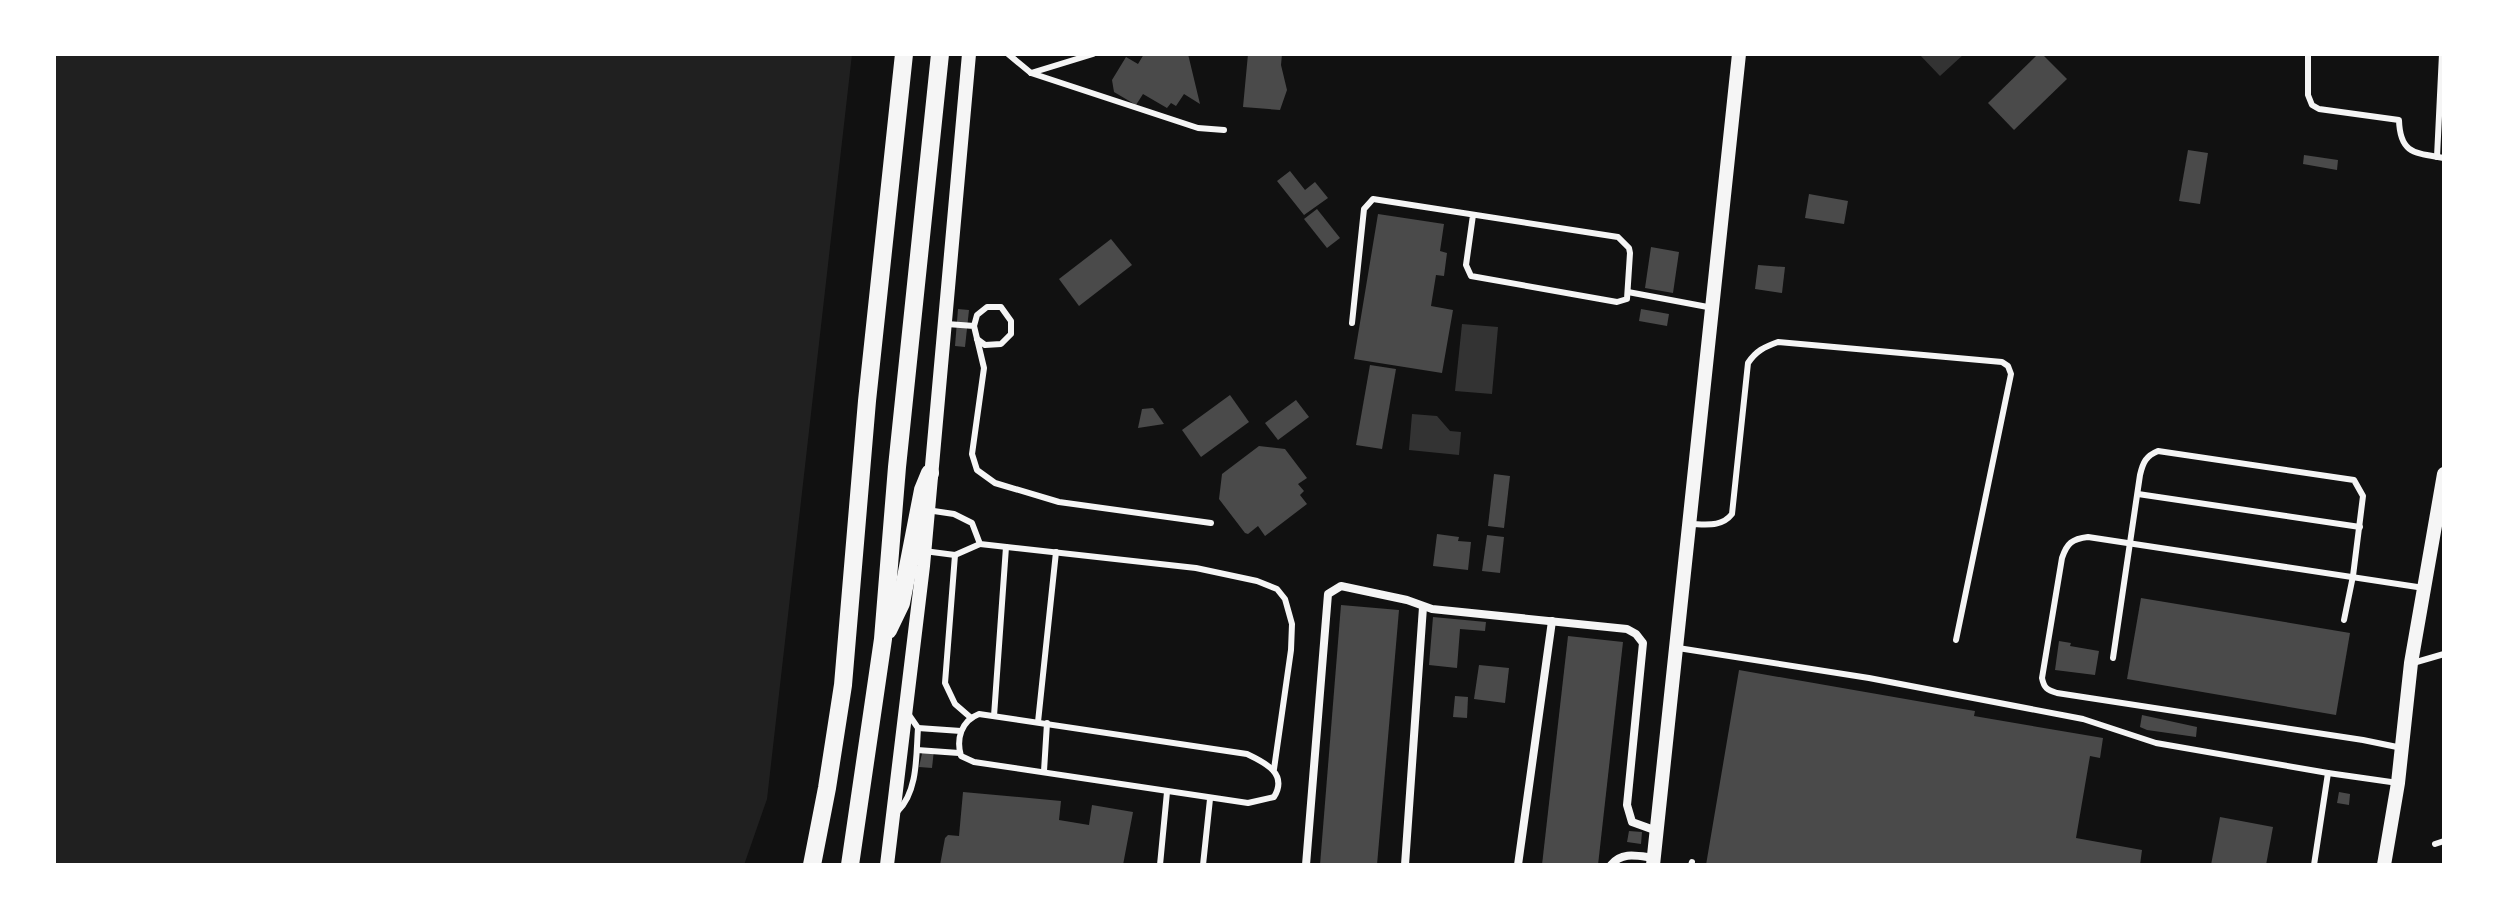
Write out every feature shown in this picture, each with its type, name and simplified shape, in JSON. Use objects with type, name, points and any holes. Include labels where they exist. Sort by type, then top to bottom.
[{"type":"highway","points":[[812,865],[843,685],[867,401],[904,54]]},
{"type":"highway","points":[[850,865],[883,639],[897,467],[940,54]]},
{"type":"highway","points":[[883,639],[901,603],[923,490],[930,473]]},
{"type":"street","points":[[887,865],[924,551],[969,54]]},
{"type":"street","points":[[1611,865],[1625,855],[1654,862],[1739,54]]},
{"type":"street","points":[[2384,865],[2398,783],[2411,663],[2444,474]]},
{"type":"street","points":[[1306,865],[1328,594],[1341,586],[1407,600],[1423,607],[1627,629],[1636,634],[1643,643],[1627,805],[1632,822],[1657,831]]},
{"type":"street","points":[[1405,865],[1423,607]]},
{"type":"street","points":[[1518,865],[1552,621]]},
{"type":"lane","points":[[1031,73],[1091,54]]},
{"type":"lane","points":[[2308,54],[2308,95],[2312,105],[2319,109],[2399,120],[2403,144],[2411,152],[2441,158],[2442,54]]},
{"type":"lane","points":[[1012,55],[1031,73],[1198,128],[1224,130]]},
{"type":"lane","points":[[1352,323],[1364,209],[1373,199],[1618,237],[1630,253],[1627,299],[1617,302],[1471,276],[1466,265],[1473,215]]},
{"type":"lane","points":[[1628,292],[1713,308]]},
{"type":"lane","points":[[977,339],[985,345],[1001,344],[1011,334],[1011,321],[1001,307],[987,307],[977,315],[974,326],[977,339],[984,368],[972,454],[977,470],[995,483],[1059,502],[1211,523]]},
{"type":"lane","points":[[944,323],[974,326]]},
{"type":"lane","points":[[1688,524],[1719,525],[1732,514],[1748,363],[1754,353],[1764,347],[1778,342],[2002,362],[2011,374],[1956,640]]},
{"type":"lane","points":[[2113,658],[2143,462],[2158,451],[2354,480],[2363,496],[2344,620]]},
{"type":"lane","points":[[2138,494],[2360,527]]},
{"type":"lane","points":[[927,510],[954,514],[972,523],[980,544]]},
{"type":"lane","points":[[2402,748],[2048,690],[2042,678],[2065,549],[2075,539],[2088,537],[2131,543],[2424,588]]},
{"type":"lane","points":[[924,551],[955,555],[980,544],[1056,552],[1196,568],[1257,581],[1277,589],[1285,599],[1292,624],[1274,769]]},
{"type":"lane","points":[[994,716],[1006,547]]},
{"type":"lane","points":[[1038,722],[1056,552]]},
{"type":"lane","points":[[955,555],[945,683],[955,704],[970,717]]},
{"type":"lane","points":[[1675,647],[1869,678],[2083,719],[2156,743],[2398,783]]},
{"type":"lane","points":[[2411,663],[2444,654]]},
{"type":"lane","points":[[892,817],[910,799],[917,750],[918,728],[906,712]]},
{"type":"lane","points":[[917,750],[959,753],[974,762],[1210,799],[1248,803],[1274,797],[1279,789],[1274,769],[1247,754],[979,714],[970,717],[961,731],[959,753]]},
{"type":"lane","points":[[1044,771],[1047,723]]},
{"type":"lane","points":[[918,728],[961,731]]},
{"type":"lane","points":[[2314,865],[2328,773]]},
{"type":"lane","points":[[1160,865],[1167,792]]},
{"type":"lane","points":[[1203,865],[1210,799]]},
{"type":"lane","points":[[2435,844],[2444,841]]},
{"type":"shaded area","points":[[54,54],[852,54],[767,799],[744,865],[54,865]]},
{"type":"shaded area","points":[[1919,54],[1964,54],[1940,76]]},
{"type":"shaded area","points":[[1462,324],[1498,327],[1492,394],[1455,391]]},
{"type":"shaded area","points":[[1412,414],[1437,416],[1450,431],[1461,432],[1459,455],[1409,450]]},
{"type":"building","points":[[1144,54],[1188,54],[1200,104],[1184,94],[1176,106],[1171,103],[1167,108],[1143,94],[1136,105],[1114,92],[1112,80],[1126,57],[1138,64]]},
{"type":"building","points":[[1248,54],[1282,54],[1281,65],[1287,90],[1280,110],[1243,107]]},
{"type":"building","points":[[2038,54],[2042,54],[2067,79],[2014,130],[1988,103]]},
{"type":"building","points":[[2188,150],[2208,153],[2200,204],[2179,201]]},
{"type":"building","points":[[2304,155],[2338,160],[2337,170],[2303,164]]},
{"type":"building","points":[[1290,171],[1305,190],[1315,182],[1328,198],[1304,215],[1277,181]]},
{"type":"building","points":[[1809,194],[1848,201],[1844,224],[1805,218]]},
{"type":"building","points":[[1317,209],[1340,238],[1327,248],[1304,219]]},
{"type":"building","points":[[1378,214],[1444,224],[1440,251],[1447,253],[1444,276],[1436,275],[1431,306],[1453,310],[1442,373],[1354,359]]},
{"type":"building","points":[[1111,239],[1132,265],[1079,306],[1059,279]]},
{"type":"building","points":[[1651,247],[1679,252],[1673,293],[1645,288]]},
{"type":"building","points":[[1758,265],[1785,267],[1782,293],[1755,289]]},
{"type":"building","points":[[958,309],[969,310],[965,347],[955,346]]},
{"type":"building","points":[[1641,309],[1669,314],[1667,326],[1639,321]]},
{"type":"building","points":[[1370,365],[1396,369],[1382,449],[1356,445]]},
{"type":"building","points":[[1230,395],[1249,422],[1201,457],[1182,430]]},
{"type":"building","points":[[1296,400],[1309,417],[1278,440],[1265,423]]},
{"type":"building","points":[[1153,408],[1164,424],[1138,428],[1142,409]]},
{"type":"building","points":[[1259,446],[1285,449],[1307,478],[1298,484],[1304,491],[1300,495],[1307,504],[1265,536],[1258,526],[1245,533],[1219,499],[1222,474]]},
{"type":"building","points":[[1494,474],[1510,476],[1504,528],[1488,526]]},
{"type":"building","points":[[1437,534],[1471,542],[1468,570],[1433,566]]},
{"type":"building","points":[[1487,535],[1504,537],[1500,573],[1482,571]]},
{"type":"building","points":[[2141,598],[2350,633],[2336,715],[2127,679]]},
{"type":"building","points":[[1341,605],[1399,610],[1377,865],[1320,865]]},
{"type":"building","points":[[1433,617],[1486,622],[1485,631],[1460,629],[1457,668],[1429,665]]},
{"type":"building","points":[[1568,636],[1623,642],[1598,865],[1542,865]]},
{"type":"building","points":[[2059,641],[2099,651],[2095,675],[2055,670]]},
{"type":"building","points":[[1479,665],[1509,668],[1505,703],[1474,699]]},
{"type":"building","points":[[1739,670],[1975,711],[1974,716],[2103,738],[2100,758],[2090,756],[2076,838],[2142,850],[2140,865],[1706,865]]},
{"type":"building","points":[[1455,696],[1468,697],[1467,718],[1453,717]]},
{"type":"building","points":[[2142,715],[2197,727],[2196,737],[2147,730],[2140,727]]},
{"type":"building","points":[[923,749],[934,750],[932,768],[919,767]]},
{"type":"building","points":[[963,792],[1061,801],[1059,820],[1089,825],[1092,805],[1133,812],[1123,865],[940,865],[945,838],[948,835],[959,836]]},
{"type":"building","points":[[2339,792],[2350,794],[2349,805],[2337,803]]},
{"type":"building","points":[[2220,817],[2273,827],[2266,865],[2211,865]]},
{"type":"building","points":[[1629,831],[1642,832],[1641,844],[1627,842]]}]
